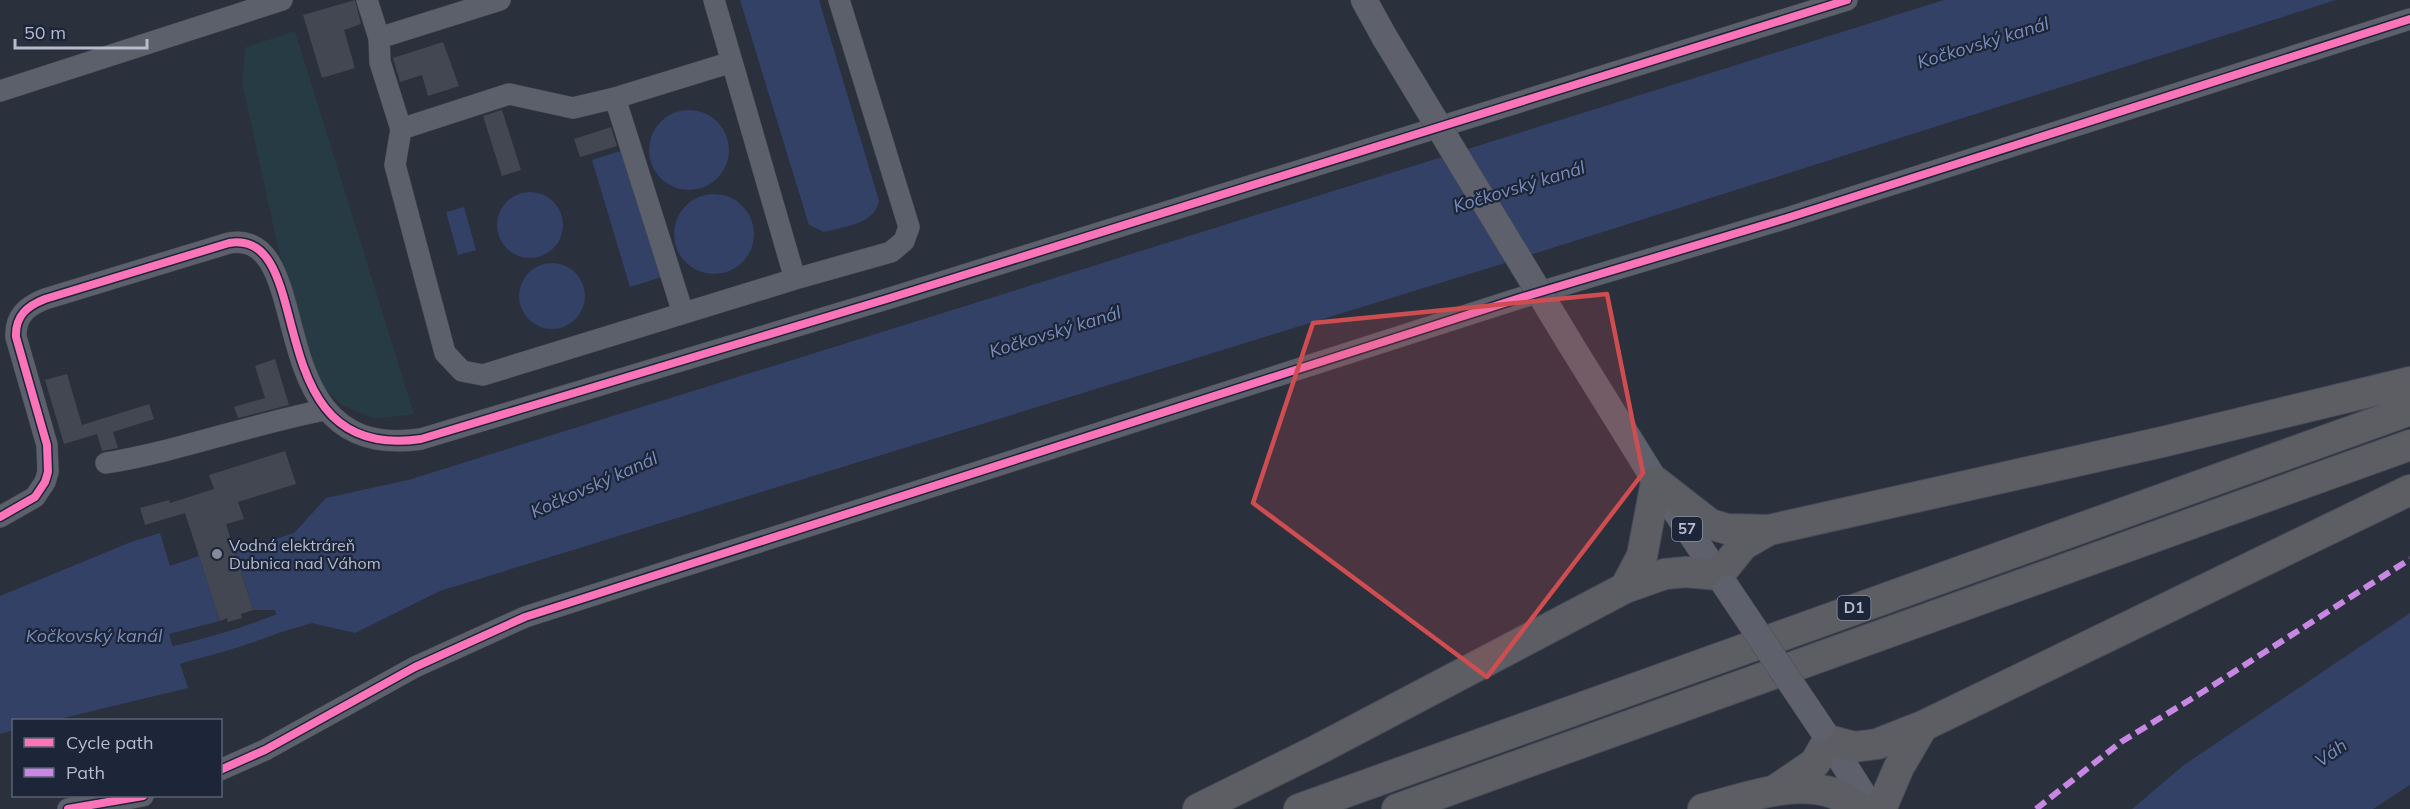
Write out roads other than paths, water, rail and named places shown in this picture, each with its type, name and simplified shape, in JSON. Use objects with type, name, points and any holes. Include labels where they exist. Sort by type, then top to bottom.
[{"type":"highway","points":[[1625,588],[1642,556],[1656,482],[1710,524],[1727,529],[1769,530],[2162,442],[2410,382]]},
{"type":"highway","name":"D1","points":[[1299,809],[2410,410]]},
{"type":"highway","name":"D1","points":[[1397,809],[2410,445]]},
{"type":"highway","points":[[1774,791],[1815,763],[1825,734],[1854,747],[1877,744],[1923,726],[2410,490]]},
{"type":"highway","points":[[1198,809],[1319,749],[1625,588],[1665,574],[1686,572],[1723,582],[1743,545],[1769,530]]},
{"type":"highway","points":[[1881,809],[1899,767],[1923,726]]},
{"type":"highway","points":[[1703,809],[1774,791],[1810,789],[1833,793],[1863,809]]},
{"type":"main road","name":"57","points":[[1364,0],[1656,482],[1825,734],[1872,809]]},
{"type":"street","points":[[0,91],[282,0]]},
{"type":"street","points":[[367,0],[379,38],[380,62],[401,129],[395,165],[446,353],[462,371],[483,375],[682,313],[891,252],[904,241],[909,227],[838,0]]},
{"type":"street","points":[[379,38],[500,0]]},
{"type":"street","points":[[714,0],[795,279]]},
{"type":"street","points":[[0,516],[35,497],[45,482],[48,472],[47,445],[16,329],[24,310],[45,299],[229,243],[251,244],[267,257],[276,272],[306,374],[325,410],[347,428],[382,440],[408,441],[442,434],[891,298],[1847,0]]},
{"type":"street","points":[[222,769],[265,750],[415,667],[525,617],[1520,298],[1787,218],[2410,19]]},
{"type":"street","points":[[401,129],[509,94],[573,108],[615,98],[732,62]]},
{"type":"street","points":[[615,98],[682,313]]},
{"type":"street","points":[[106,463],[147,456],[325,410]]},
{"type":"street","points":[[68,809],[131,797]]},
{"type":"water","points":[[740,0],[819,0],[879,201],[876,209],[865,220],[824,232],[809,225]]},
{"type":"water","points":[[1944,0],[2336,0],[1492,267],[440,591],[355,633],[312,623],[282,632],[275,610],[253,610],[235,552],[294,533],[326,498],[408,480]]},
{"type":"water","points":[[689,110],[704,113],[717,122],[726,135],[729,150],[726,165],[717,178],[704,187],[689,190],[674,187],[661,178],[652,165],[649,150],[652,135],[661,122],[674,113]]},
{"type":"water","points":[[627,149],[665,276],[630,287],[592,160]]},
{"type":"water","points":[[523,192],[537,192],[549,197],[558,206],[563,225],[561,238],[554,249],[537,258],[523,258],[511,253],[502,244],[497,232],[497,218],[502,206],[511,197]]},
{"type":"water","points":[[714,194],[729,197],[742,206],[751,219],[754,234],[751,249],[742,262],[729,271],[714,274],[699,271],[686,262],[677,249],[674,234],[677,219],[686,206],[699,197]]},
{"type":"water","points":[[464,207],[476,250],[458,255],[446,212]]},
{"type":"water","points":[[546,263],[558,263],[570,268],[580,278],[585,296],[583,309],[570,324],[558,329],[546,329],[534,324],[524,314],[519,302],[519,290],[524,278],[534,268]]},
{"type":"water","name":"Kočkovský kanál","points":[[160,533],[170,566],[199,556],[220,621],[169,634],[173,648],[188,643],[194,659],[180,664],[188,688],[59,719],[12,719],[12,730],[0,734],[0,596],[131,542]]},
{"type":"water","name":"Váh","points":[[2410,613],[2410,785],[2373,809],[2132,809],[2184,765]]},
{"type":"waterway","name":"Kočkovský kanál","points":[[166,657],[234,639],[300,614]]},
{"type":"place","name":"Vodná elektráreň Dubnica nad Váhom","points":[[217,554]]}]
